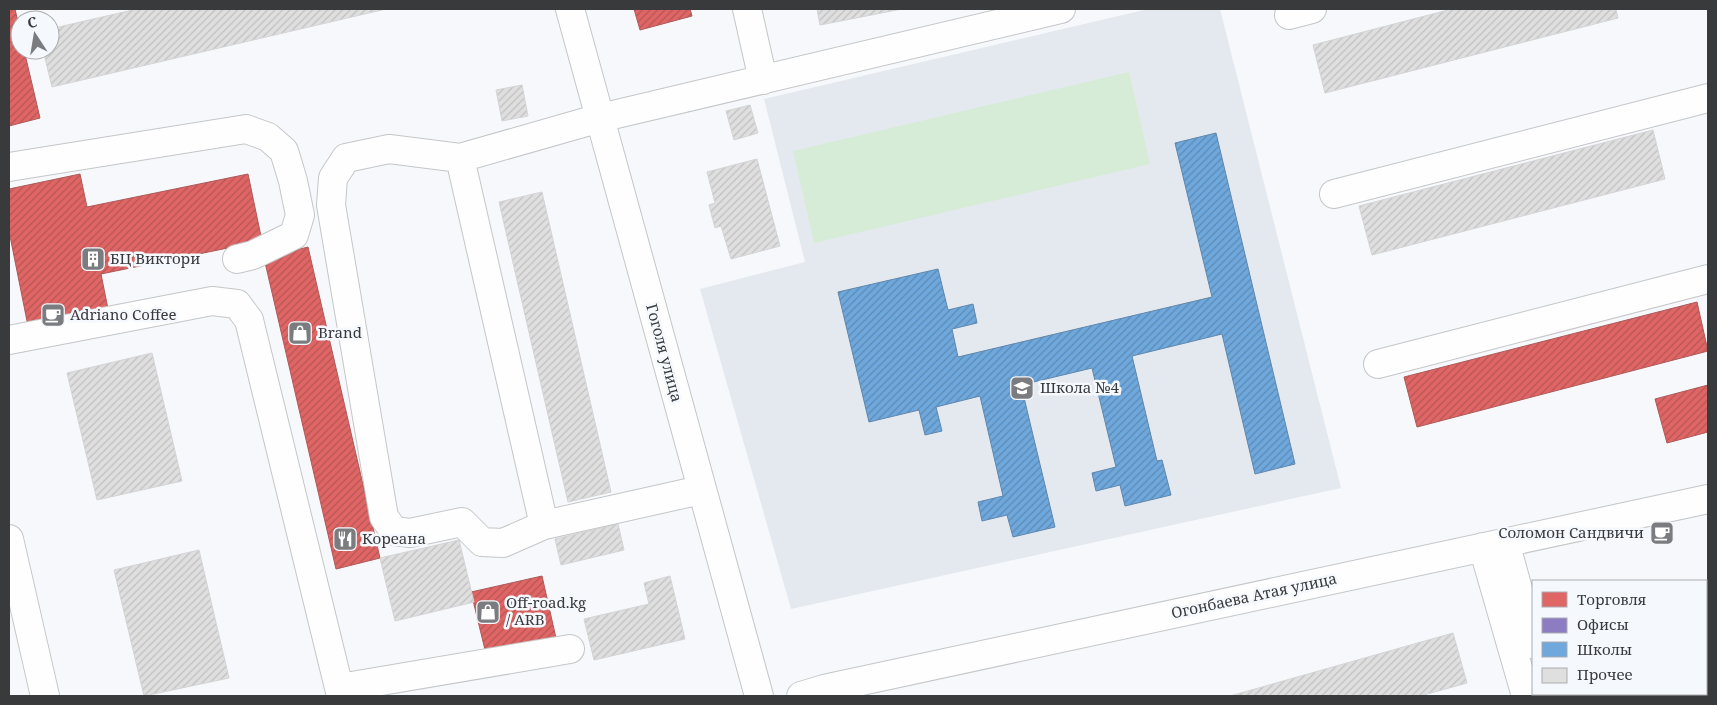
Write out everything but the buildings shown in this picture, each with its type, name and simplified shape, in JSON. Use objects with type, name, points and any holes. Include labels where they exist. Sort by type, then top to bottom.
[{"type":"street","name":"Гоголя улица","points":[[570,9],[759,696]]},
{"type":"street","points":[[747,9],[763,80]]},
{"type":"street","points":[[701,490],[544,525],[503,543],[482,542],[462,522],[410,533],[394,531],[384,517],[331,205],[333,178],[346,158],[389,149],[460,158],[600,118],[1061,9]]},
{"type":"street","points":[[1334,194],[1708,98]]},
{"type":"street","points":[[9,167],[246,130],[268,137],[284,151],[294,181],[300,214],[294,235],[253,255],[238,259]]},
{"type":"street","points":[[460,158],[544,525]]},
{"type":"street","points":[[1378,364],[1708,279]]},
{"type":"street","points":[[9,340],[212,301],[236,304],[248,320],[340,692],[570,649]]},
{"type":"street","name":"Огонбаева Атая улица","points":[[801,696],[834,686],[1708,499]]},
{"type":"street","points":[[9,538],[45,696]]},
{"type":"street","points":[[1494,545],[1532,641]]},
{"type":"street","points":[[1494,545],[1532,691]]},
{"type":"shaded area","name":"Школа №4","points":[[1148,9],[1220,9],[1341,488],[791,609],[700,289],[805,262],[764,99]]},
{"type":"green space","points":[[1129,72],[1150,164],[814,243],[793,151]]},
{"type":"place","name":"БЦ Виктори","points":[[93,259]]},
{"type":"place","name":"Adriano Coffee","points":[[53,315]]},
{"type":"place","name":"Brand","points":[[300,333]]},
{"type":"place","name":"Школа №4","points":[[1022,388]]},
{"type":"place","name":"Соломон Сандвичи","points":[[1662,533]]},
{"type":"place","name":"Кореана","points":[[345,539]]},
{"type":"place","name":"Off-road.kg / ARB","points":[[488,612]]}]
